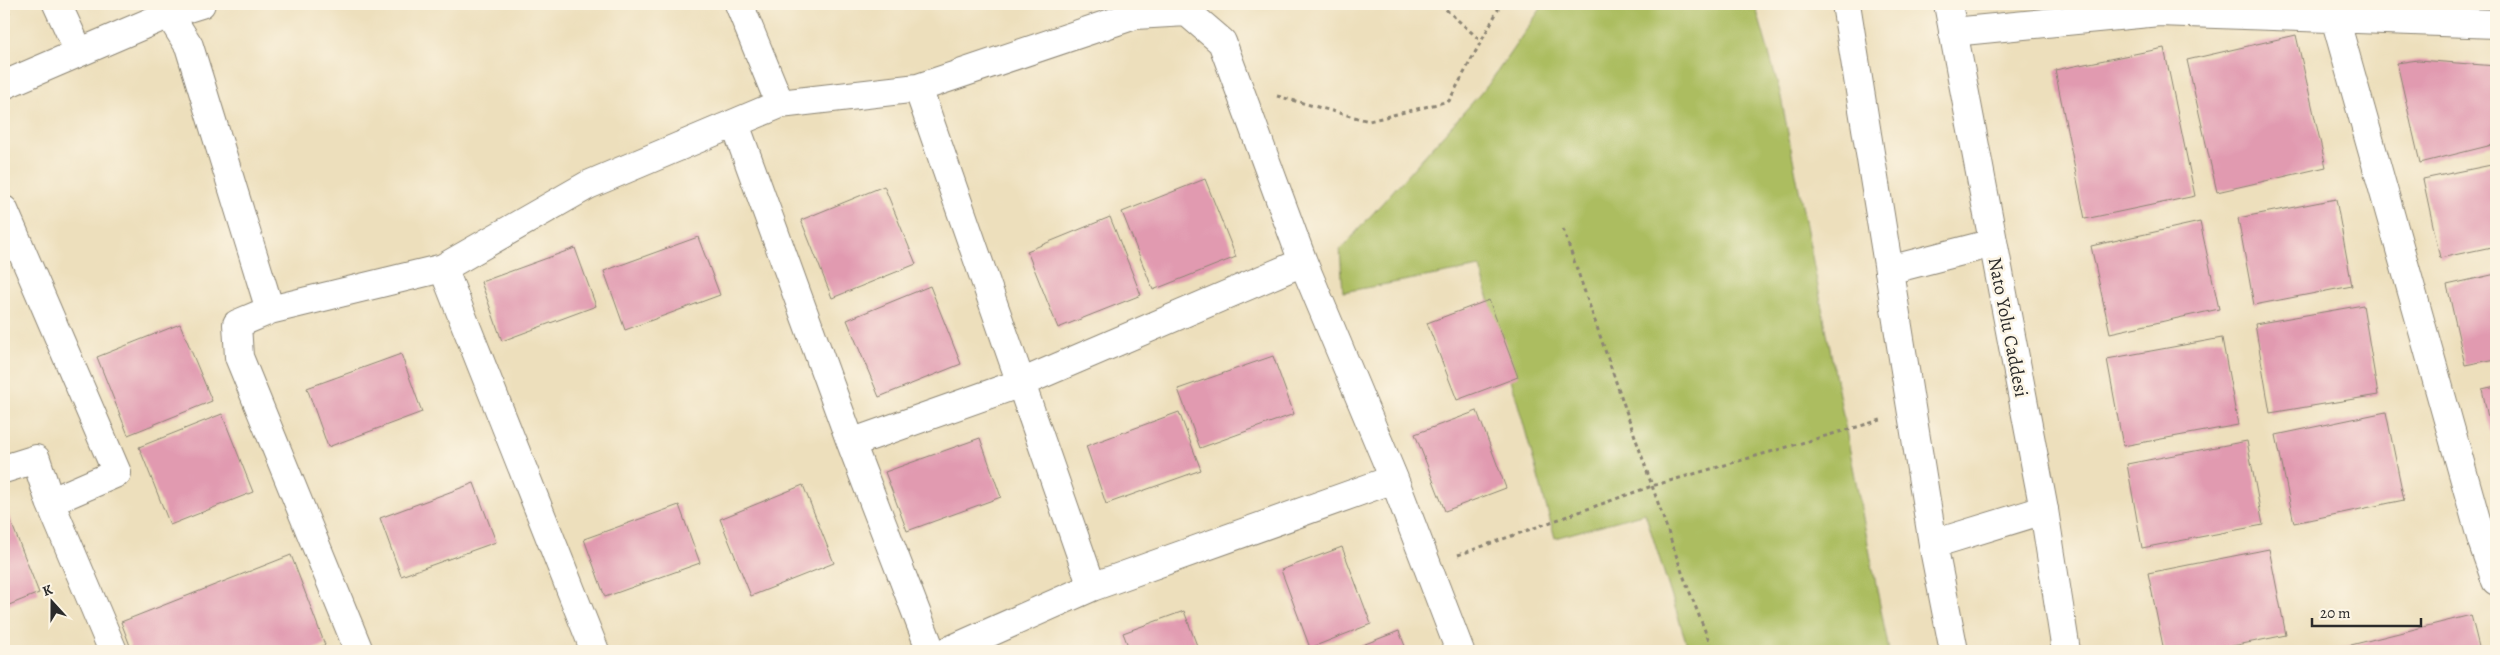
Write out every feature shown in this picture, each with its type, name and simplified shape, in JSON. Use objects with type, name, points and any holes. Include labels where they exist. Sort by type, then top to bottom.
[{"type":"street","points":[[57,4],[80,52]]},
{"type":"street","points":[[4,85],[169,14],[201,4]]},
{"type":"street","points":[[740,4],[780,104]]},
{"type":"street","points":[[1846,4],[1933,544],[1954,651]]},
{"type":"street","name":"Nato Yolu Caddesi","points":[[1948,4],[2044,510],[2066,651]]},
{"type":"street","points":[[2340,11],[2482,541],[2496,581]]},
{"type":"street","points":[[1953,32],[2159,12],[2340,11],[2496,24]]},
{"type":"street","points":[[360,651],[239,357],[237,324],[270,310],[443,268],[588,185],[780,104],[918,88],[1135,15],[1187,12],[1222,42],[1303,262],[1394,479],[1460,651]]},
{"type":"street","points":[[169,14],[189,46],[270,310]]},
{"type":"street","points":[[918,88],[1092,587]]},
{"type":"street","points":[[736,124],[851,443],[930,651]]},
{"type":"street","points":[[4,210],[117,473],[50,502]]},
{"type":"street","points":[[1889,270],[1993,243]]},
{"type":"street","points":[[851,443],[1021,383],[1303,262]]},
{"type":"street","points":[[443,268],[595,651]]},
{"type":"street","points":[[4,470],[36,459],[50,502],[113,651]]},
{"type":"street","points":[[948,651],[1092,587],[1394,479]]},
{"type":"street","points":[[1933,544],[2044,510]]},
{"type":"path","points":[[1440,4],[1481,41]]},
{"type":"path","points":[[1238,85],[1369,121],[1449,101],[1498,10],[1497,4]]},
{"type":"path","points":[[1563,229],[1683,575],[1713,651]]},
{"type":"path","points":[[1427,566],[1652,486],[1912,411]]},
{"type":"green space","points":[[1544,4],[1755,4],[1780,92],[1889,651],[1689,651],[1645,513],[1555,538],[1480,267],[1343,292],[1340,250],[1488,85]]},
{"type":"building","points":[[4,4],[6,4],[10,14],[4,17]]},
{"type":"building","points":[[2296,35],[2326,167],[2217,192],[2187,60]]},
{"type":"building","points":[[2164,48],[2195,196],[2085,219],[2055,70]]},
{"type":"building","points":[[2418,60],[2496,66],[2496,144],[2420,163],[2397,63]]},
{"type":"building","points":[[2496,164],[2496,246],[2440,258],[2423,179]]},
{"type":"building","points":[[1205,179],[1236,257],[1153,290],[1122,212]]},
{"type":"building","points":[[884,186],[916,264],[832,298],[801,220]]},
{"type":"building","points":[[2336,199],[2352,286],[2254,305],[2238,218]]},
{"type":"building","points":[[1110,217],[1141,295],[1058,328],[1027,251]]},
{"type":"building","points":[[2200,222],[2219,309],[2110,333],[2091,246]]},
{"type":"building","points":[[698,237],[720,295],[625,330],[604,271]]},
{"type":"building","points":[[575,248],[596,306],[502,341],[481,282]]},
{"type":"building","points":[[2496,274],[2496,359],[2465,365],[2447,285]]},
{"type":"building","points":[[930,286],[961,364],[879,397],[847,320]]},
{"type":"building","points":[[1489,300],[1518,377],[1457,400],[1427,323]]},
{"type":"building","points":[[2363,305],[2378,395],[2270,413],[2255,324]]},
{"type":"building","points":[[180,324],[212,401],[128,435],[97,357]]},
{"type":"building","points":[[2222,338],[2238,425],[2123,446],[2107,359]]},
{"type":"building","points":[[401,354],[422,412],[328,447],[307,388]]},
{"type":"building","points":[[1273,356],[1294,414],[1200,448],[1178,389]]},
{"type":"building","points":[[2496,386],[2496,451],[2495,451],[2482,389]]},
{"type":"building","points":[[1477,411],[1506,488],[1445,511],[1415,434]]},
{"type":"building","points":[[1179,412],[1201,470],[1106,504],[1086,446]]},
{"type":"building","points":[[2386,412],[2404,500],[2294,523],[2276,435]]},
{"type":"building","points":[[222,414],[253,492],[170,525],[139,447]]},
{"type":"building","points":[[980,438],[1001,497],[907,531],[885,472]]},
{"type":"building","points":[[2247,441],[2263,525],[2142,548],[2127,464]]},
{"type":"building","points":[[474,483],[496,542],[401,576],[380,518]]},
{"type":"building","points":[[803,485],[834,563],[751,596],[720,519]]},
{"type":"building","points":[[4,504],[39,593],[4,607]]},
{"type":"building","points":[[679,505],[700,563],[605,597],[584,539]]},
{"type":"building","points":[[1342,547],[1371,624],[1310,648],[1281,570]]},
{"type":"building","points":[[2269,549],[2286,635],[2208,651],[2164,651],[2148,573]]},
{"type":"building","points":[[291,555],[325,645],[309,651],[132,651],[121,622]]},
{"type":"building","points":[[1184,611],[1199,651],[1130,651],[1123,633]]},
{"type":"building","points":[[2471,615],[2480,651],[2336,651],[2335,649]]},
{"type":"building","points":[[1399,631],[1407,651],[1347,651]]}]
